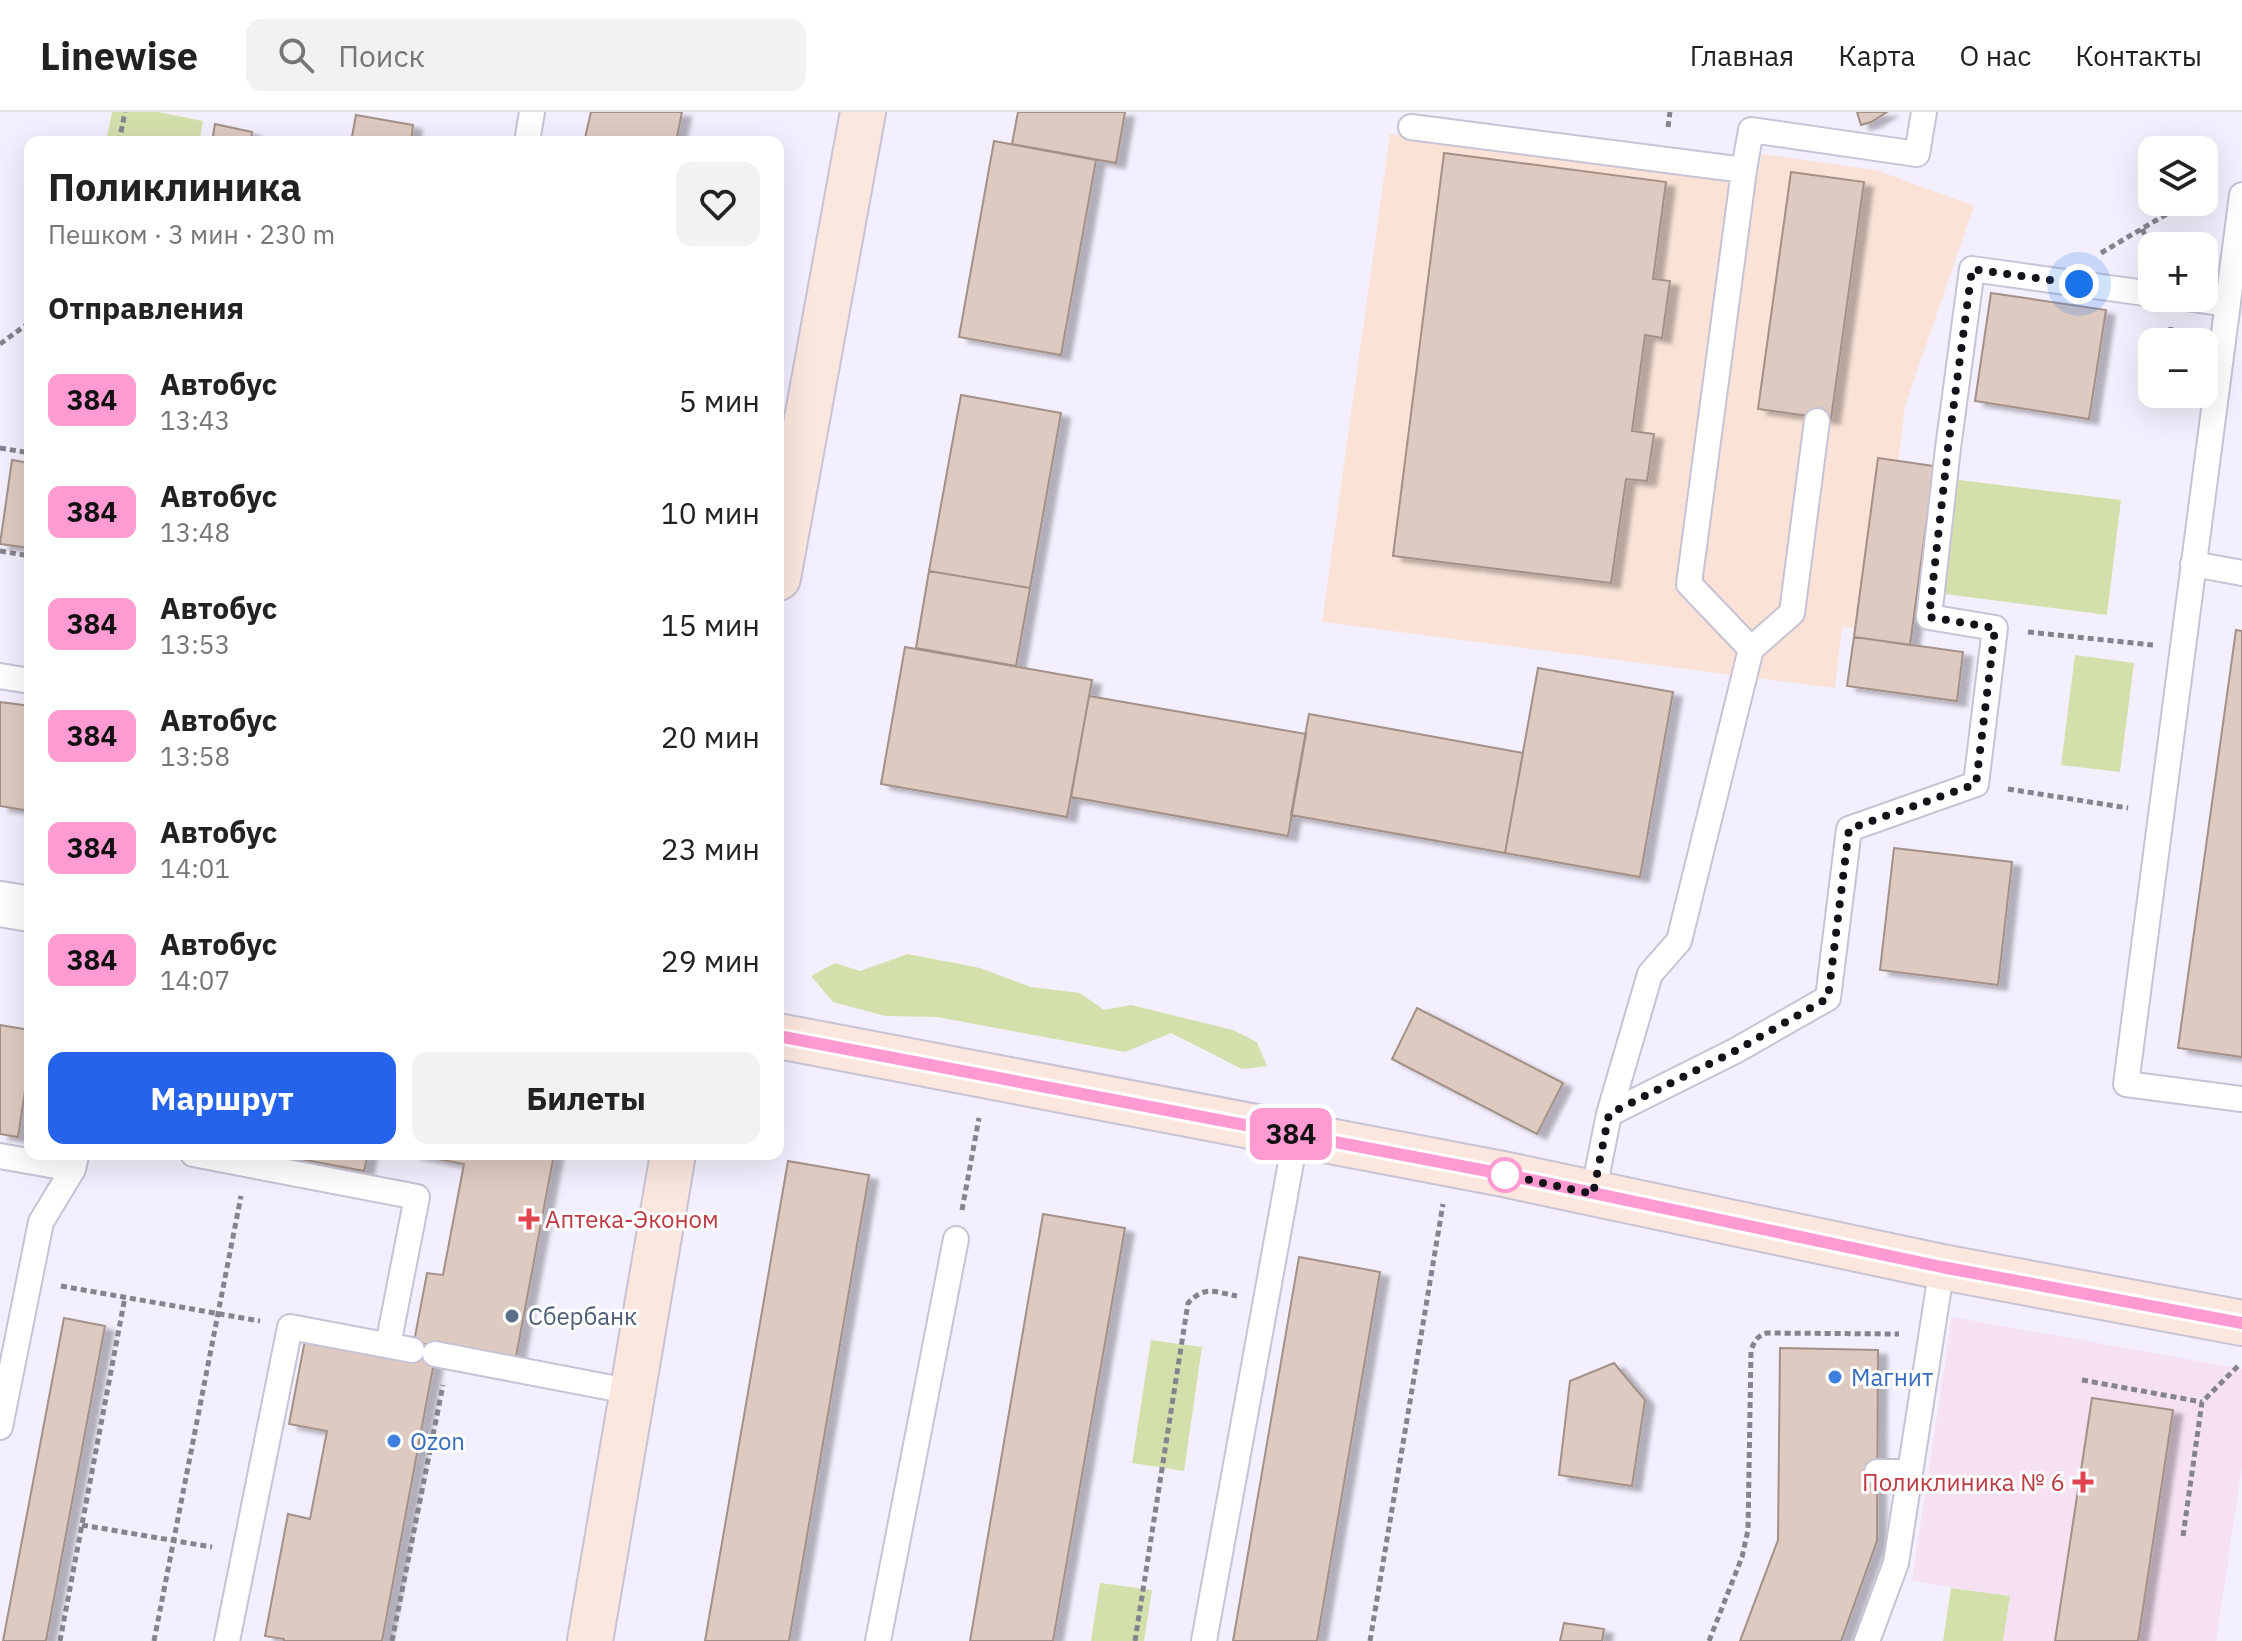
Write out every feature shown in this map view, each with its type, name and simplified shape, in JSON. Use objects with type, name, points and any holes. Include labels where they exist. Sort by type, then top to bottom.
[{"type":"street","points":[[784,545],[863,112]]},
{"type":"street","points":[[0,904],[24,908]]},
{"type":"street","points":[[784,1037],[1451,1164],[1942,1267],[2242,1323]]},
{"type":"street","points":[[590,1641],[672,1160]]},
{"type":"lane","points":[[528,136],[532,112]]},
{"type":"lane","points":[[1751,649],[1689,584],[1751,130],[1917,154],[1924,112]]},
{"type":"lane","points":[[1411,127],[1744,170]]},
{"type":"lane","points":[[2242,195],[2126,1084],[2242,1099]]},
{"type":"lane","points":[[1609,1114],[1735,1051],[1828,998],[1849,829],[1976,784],[1995,628],[1929,617],[1972,269],[2138,292]]},
{"type":"lane","points":[[2218,303],[2227,304]]},
{"type":"lane","points":[[1593,1194],[1609,1114],[1650,974],[1679,941],[1751,649],[1792,613],[1817,421]]},
{"type":"lane","points":[[2193,564],[2242,573]]},
{"type":"lane","points":[[0,676],[24,680]]},
{"type":"lane","points":[[1204,1641],[1296,1135]]},
{"type":"lane","points":[[0,1156],[24,1158]]},
{"type":"lane","points":[[0,1427],[41,1222],[75,1162],[50,1160]]},
{"type":"lane","points":[[225,1160],[417,1197],[388,1345]]},
{"type":"lane","points":[[878,1641],[956,1239]]},
{"type":"lane","points":[[1867,1641],[1896,1563],[1942,1267]]},
{"type":"lane","points":[[227,1641],[290,1327],[633,1392]]},
{"type":"lane","points":[[1877,1472],[1910,1472]]},
{"type":"path","points":[[120,136],[125,112]]},
{"type":"path","points":[[2055,281],[2164,216]]},
{"type":"path","points":[[0,344],[24,326]]},
{"type":"path","points":[[0,448],[24,452]]},
{"type":"path","points":[[0,551],[24,555]]},
{"type":"path","points":[[1995,628],[2183,648]]},
{"type":"path","points":[[1976,784],[2161,814]]},
{"type":"path","points":[[956,1239],[988,1075]]},
{"type":"path","points":[[154,1641],[247,1164]]},
{"type":"path","points":[[1370,1641],[1451,1164]]},
{"type":"path","points":[[29,1281],[290,1327]]},
{"type":"path","points":[[1135,1641],[1188,1303],[1205,1290],[1265,1301]]},
{"type":"path","points":[[60,1641],[125,1297]]},
{"type":"path","points":[[1709,1641],[1742,1557],[1748,1530],[1751,1351],[1754,1341],[1767,1333],[1932,1334]]},
{"type":"path","points":[[392,1641],[432,1354]]},
{"type":"path","points":[[2183,1536],[2202,1402],[2242,1363]]},
{"type":"path","points":[[2082,1380],[2202,1402]]},
{"type":"path","points":[[82,1525],[245,1552]]},
{"type":"shaded area","points":[[1390,134],[1756,180],[1762,154],[1876,170],[1974,206],[1905,406],[1879,630],[1842,627],[1835,688],[1322,622]]},
{"type":"shaded area","name":"Поликлиника № 6","points":[[1952,1317],[2242,1369],[2242,1466],[2216,1641],[2003,1641],[2010,1596],[1912,1581]]},
{"type":"green space","points":[[112,112],[158,112],[203,121],[200,136],[107,136]]},
{"type":"green space","points":[[1951,479],[2121,500],[2107,615],[1937,593]]},
{"type":"green space","points":[[2075,655],[2134,663],[2120,772],[2061,765]]},
{"type":"green space","points":[[908,954],[980,968],[1031,987],[1080,993],[1104,1010],[1131,1005],[1233,1030],[1257,1042],[1267,1066],[1242,1069],[1171,1033],[1125,1052],[937,1017],[885,1016],[833,1002],[811,976],[835,963],[860,971]]},
{"type":"green space","points":[[1151,1340],[1202,1347],[1184,1471],[1132,1463]]},
{"type":"green space","points":[[1100,1583],[1152,1590],[1144,1641],[1091,1641]]},
{"type":"green space","points":[[1951,1588],[2010,1596],[2003,1641],[1943,1641]]},
{"type":"building","points":[[591,112],[682,112],[677,136],[585,136]]},
{"type":"building","points":[[1018,112],[1125,112],[1116,163],[1012,144]]},
{"type":"building","points":[[1857,112],[1887,112],[1861,125]]},
{"type":"building","points":[[356,115],[413,125],[412,136],[352,136]]},
{"type":"building","points":[[215,124],[252,132],[252,136],[213,136]]},
{"type":"building","points":[[994,141],[1096,160],[1061,355],[959,337]]},
{"type":"building","points":[[1444,153],[1666,182],[1653,279],[1670,281],[1662,338],[1645,335],[1632,431],[1654,434],[1647,481],[1626,479],[1611,583],[1393,556]]},
{"type":"building","points":[[1791,172],[1864,182],[1831,419],[1758,409]]},
{"type":"building","points":[[1991,293],[2106,310],[2089,419],[1975,401]]},
{"type":"building","points":[[961,395],[1061,413],[1030,588],[929,571]]},
{"type":"building","points":[[1878,458],[1934,466],[1910,645],[1854,637]]},
{"type":"building","points":[[12,460],[24,462],[24,547],[0,544]]},
{"type":"building","points":[[929,571],[1030,588],[1016,666],[916,648]]},
{"type":"building","points":[[2236,630],[2242,631],[2242,1057],[2178,1048]]},
{"type":"building","points":[[1854,637],[1963,652],[1957,701],[1847,686]]},
{"type":"building","points":[[905,647],[1092,680],[1067,817],[881,784]]},
{"type":"building","points":[[1538,668],[1673,692],[1640,877],[1505,853]]},
{"type":"building","points":[[1089,696],[1306,734],[1288,836],[1071,797]]},
{"type":"building","points":[[0,702],[24,705],[24,810],[0,806]]},
{"type":"building","points":[[1309,714],[1523,753],[1505,853],[1291,815]]},
{"type":"building","points":[[1894,848],[2012,862],[1998,985],[1880,970]]},
{"type":"building","points":[[1417,1008],[1563,1083],[1537,1134],[1392,1059]]},
{"type":"building","points":[[0,1025],[24,1029],[24,1098],[18,1137],[0,1134]]},
{"type":"building","points":[[306,1160],[367,1160],[364,1171]]},
{"type":"building","points":[[443,1160],[553,1160],[515,1362],[414,1342],[427,1273],[443,1275],[464,1164]]},
{"type":"building","points":[[788,1161],[869,1175],[789,1641],[705,1641]]},
{"type":"building","points":[[1043,1214],[1125,1228],[1053,1641],[970,1641]]},
{"type":"building","points":[[1299,1257],[1380,1272],[1317,1641],[1233,1641]]},
{"type":"building","points":[[64,1318],[105,1326],[46,1641],[3,1641]]},
{"type":"building","points":[[305,1340],[414,1342],[437,1346],[382,1641],[284,1641],[265,1636],[288,1514],[310,1519],[327,1431],[289,1424]]},
{"type":"building","points":[[1780,1348],[1878,1350],[1877,1541],[1841,1641],[1740,1641],[1778,1540]]},
{"type":"building","points":[[1614,1363],[1645,1400],[1632,1486],[1559,1475],[1570,1381]]},
{"type":"building","points":[[2092,1398],[2173,1410],[2138,1641],[2055,1641]]},
{"type":"building","points":[[1564,1623],[1604,1629],[1602,1641],[1560,1641]]},
{"type":"bus line","name":"384","points":[[784,1037],[1503,1174],[1942,1267],[2242,1323]]},
{"type":"place","name":"Аптека-Эконом","points":[[529,1219]]},
{"type":"place","name":"Сбербанк","points":[[512,1316]]},
{"type":"place","name":"Магнит","points":[[1835,1377]]},
{"type":"place","name":"Ozon","points":[[394,1441]]},
{"type":"place","name":"Поликлиника № 6","points":[[2083,1482]]},
{"type":"route","points":[[1505,1175],[1593,1194],[1609,1114],[1735,1051],[1828,998],[1849,829],[1976,784],[1995,628],[1929,617],[1972,269],[2079,284]]}]
